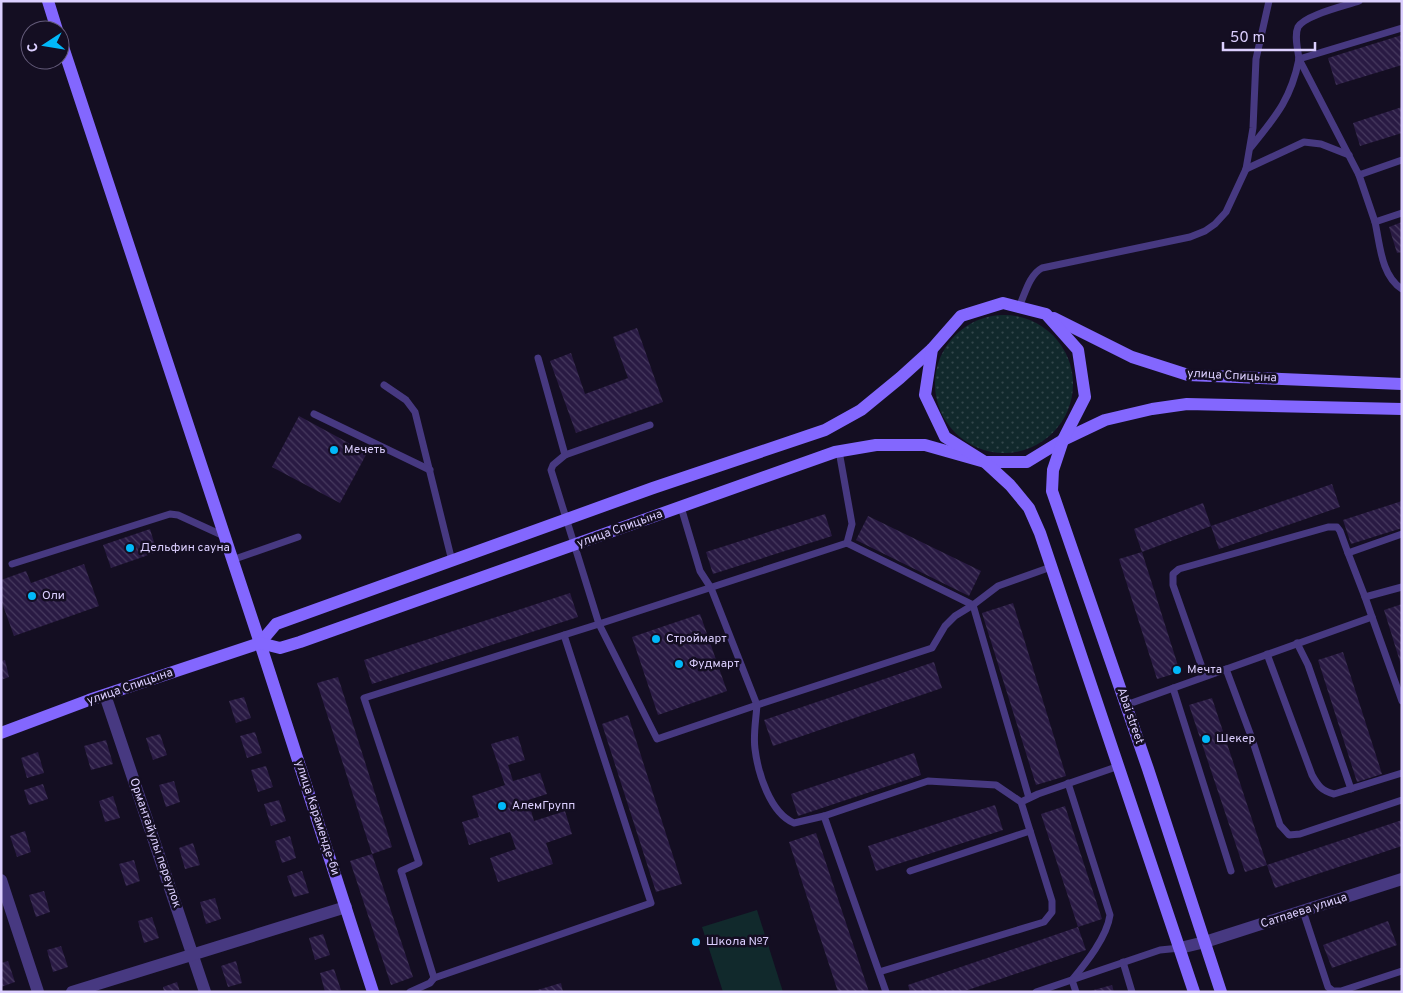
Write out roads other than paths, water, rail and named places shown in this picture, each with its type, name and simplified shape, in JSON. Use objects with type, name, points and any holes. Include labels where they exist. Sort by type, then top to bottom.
[{"type":"street","points":[[48,1],[55,20]]},
{"type":"street","name":"улица Караменде-би","points":[[70,68],[373,992]]},
{"type":"street","points":[[260,643],[276,624],[567,519],[825,430],[861,410],[900,378],[932,349],[962,316],[1003,303],[1046,314],[1078,350],[1085,397],[1063,440]]},
{"type":"street","name":"улица Спицына","points":[[1046,314],[1132,358],[1188,375],[1402,384]]},
{"type":"street","points":[[932,349],[925,395],[945,437],[985,462],[1010,485],[1029,508],[1119,766],[1194,992]]},
{"type":"street","points":[[985,462],[1027,462],[1063,440],[1105,420],[1152,409],[1187,404],[1402,409]]},
{"type":"street","name":"Abai street","points":[[1063,440],[1053,470],[1052,492],[1126,705],[1221,992]]},
{"type":"street","name":"улица Спицына","points":[[1,733],[104,695],[260,643],[280,648],[300,642],[839,451],[876,444],[925,445],[985,462]]},
{"type":"street","name":"Ормантайулы переулок","points":[[104,695],[205,992]]},
{"type":"street","name":"Сатпаева улица","points":[[1180,948],[1205,942],[1402,878]]},
{"type":"street","points":[[1,880],[38,992]]},
{"type":"street","points":[[72,992],[346,907]]},
{"type":"lane","points":[[1019,307],[1032,277],[1036,271],[1042,268],[1190,237],[1205,231],[1215,224],[1226,212],[1246,169],[1253,128],[1256,59],[1269,1]]},
{"type":"lane","points":[[1250,148],[1288,98],[1299,59],[1296,36],[1298,28],[1304,20],[1359,1]]},
{"type":"lane","points":[[1299,59],[1402,28]]},
{"type":"lane","points":[[1299,59],[1359,174],[1375,222],[1385,267],[1402,289]]},
{"type":"lane","points":[[1246,169],[1304,142],[1322,144],[1349,155]]},
{"type":"lane","points":[[1359,174],[1402,160]]},
{"type":"lane","points":[[1375,222],[1402,213]]},
{"type":"lane","points":[[538,358],[565,455]]},
{"type":"lane","points":[[384,385],[406,400],[415,412],[452,561]]},
{"type":"lane","points":[[314,414],[430,470]]},
{"type":"lane","points":[[650,425],[565,455],[552,465],[551,470],[599,624],[657,739],[932,648],[945,626],[955,616],[998,586],[1051,567]]},
{"type":"lane","points":[[839,451],[852,524],[847,543]]},
{"type":"lane","points":[[681,507],[700,571],[711,588],[757,705],[755,747],[764,784],[780,812],[794,823],[824,816],[928,781],[996,785],[1021,802],[1052,902],[1052,912],[1044,922],[879,972]]},
{"type":"lane","points":[[12,564],[170,514],[178,515],[224,536]]},
{"type":"lane","points":[[1205,676],[1173,585],[1173,574],[1179,569],[1328,527],[1337,527],[1365,597],[1402,701]]},
{"type":"lane","points":[[1348,552],[1402,534]]},
{"type":"lane","points":[[232,560],[298,537]]},
{"type":"lane","points":[[434,978],[401,871],[419,863],[364,698],[847,543],[973,605],[1029,798]]},
{"type":"lane","points":[[1365,597],[1402,587]]},
{"type":"lane","points":[[1126,705],[1372,617]]},
{"type":"lane","points":[[410,992],[430,983],[434,978],[651,903],[564,635]]},
{"type":"lane","points":[[1298,643],[1308,665],[1351,789]]},
{"type":"lane","points":[[1267,654],[1317,786],[1324,792],[1334,794],[1402,773]]},
{"type":"lane","points":[[1226,669],[1252,736],[1280,825],[1289,835],[1300,834],[1402,800]]},
{"type":"lane","points":[[1174,688],[1231,871]]},
{"type":"lane","points":[[1021,802],[1068,783],[1119,766]]},
{"type":"lane","points":[[1068,783],[1110,915],[1099,942],[1086,964],[1072,980]]},
{"type":"lane","points":[[824,816],[886,992]]},
{"type":"lane","points":[[910,871],[1030,831]]},
{"type":"lane","points":[[1303,911],[1328,987],[1333,991],[1340,991],[1402,971]]},
{"type":"lane","points":[[1036,992],[1160,950],[1180,948]]},
{"type":"lane","points":[[1123,962],[1132,992]]},
{"type":"lane","points":[[1072,980],[1076,992]]},
{"type":"place","name":"Мечеть","points":[[334,450]]},
{"type":"place","name":"Дельфин сауна","points":[[130,548]]},
{"type":"place","name":"Оли","points":[[32,596]]},
{"type":"place","name":"Строймарт","points":[[656,639]]},
{"type":"place","name":"Фудмарт","points":[[679,664]]},
{"type":"place","name":"Мечта","points":[[1177,670]]},
{"type":"place","name":"Шекер","points":[[1206,739]]},
{"type":"place","name":"АлемГрупп","points":[[502,806]]},
{"type":"place","name":"Школа №7","points":[[696,942]]}]
